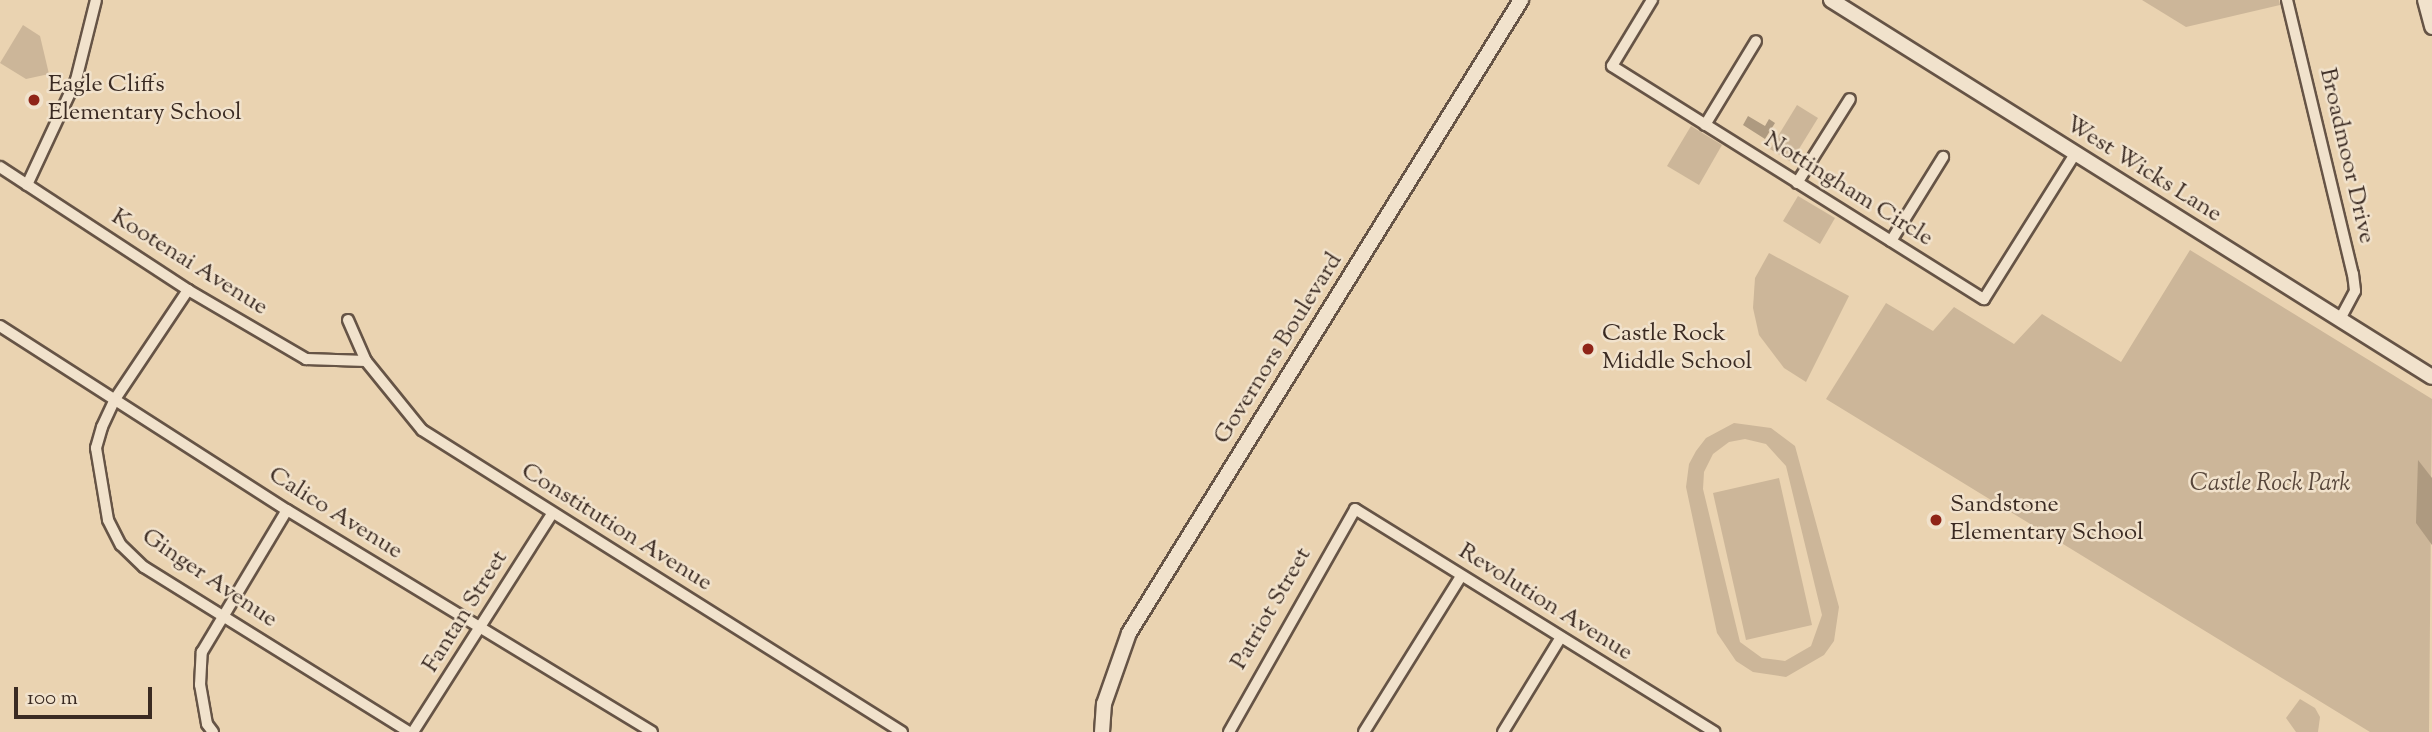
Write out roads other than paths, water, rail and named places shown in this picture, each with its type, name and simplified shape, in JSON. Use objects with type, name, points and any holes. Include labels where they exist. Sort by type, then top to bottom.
[{"type":"main road","name":"Governors Boulevard","points":[[1102,732],[1104,704],[1129,633],[1521,0]]},
{"type":"main road","name":"West Wicks Lane","points":[[1831,0],[1847,4],[2075,154],[2432,377]]},
{"type":"main road","points":[[2425,0],[2432,27]]},
{"type":"street","points":[[27,184],[76,80],[96,0]]},
{"type":"street","name":"Nottingham Circle","points":[[1652,0],[1612,66],[1984,299],[2075,154]]},
{"type":"street","name":"Broadmoor Drive","points":[[2287,0],[2353,274],[2355,291],[2340,319]]},
{"type":"street","points":[[1705,125],[1756,41]]},
{"type":"street","points":[[1797,184],[1850,99]]},
{"type":"street","points":[[1891,242],[1942,158]]},
{"type":"street","name":"Kootenai Avenue","points":[[0,167],[188,289],[306,359],[366,361]]},
{"type":"street","name":"Ginger Avenue","points":[[188,289],[115,399],[96,448],[108,520],[121,545],[144,567],[411,732]]},
{"type":"street","name":"Constitution Avenue","points":[[348,320],[366,361],[422,430],[902,732]]},
{"type":"street","name":"Calico Avenue","points":[[0,326],[286,510],[652,732]]},
{"type":"street","name":"Revolution Avenue","points":[[1355,509],[1714,732]]},
{"type":"street","name":"Patriot Street","points":[[1229,732],[1252,684],[1355,509]]},
{"type":"street","points":[[213,732],[207,724],[200,685],[202,652],[220,615],[286,510]]},
{"type":"street","name":"Fantan Street","points":[[411,732],[482,628],[552,514]]},
{"type":"street","points":[[1364,732],[1461,576]]},
{"type":"street","points":[[1503,732],[1561,637]]},
{"type":"place","name":"Eagle Cliffs Elementary School","points":[[34,100]]},
{"type":"place","name":"Castle Rock Middle School","points":[[1588,349]]},
{"type":"place","name":"Sandstone Elementary School","points":[[1936,520]]},
{"type":"park label","name":"Castle Rock Park","points":[[2270,485]]}]
